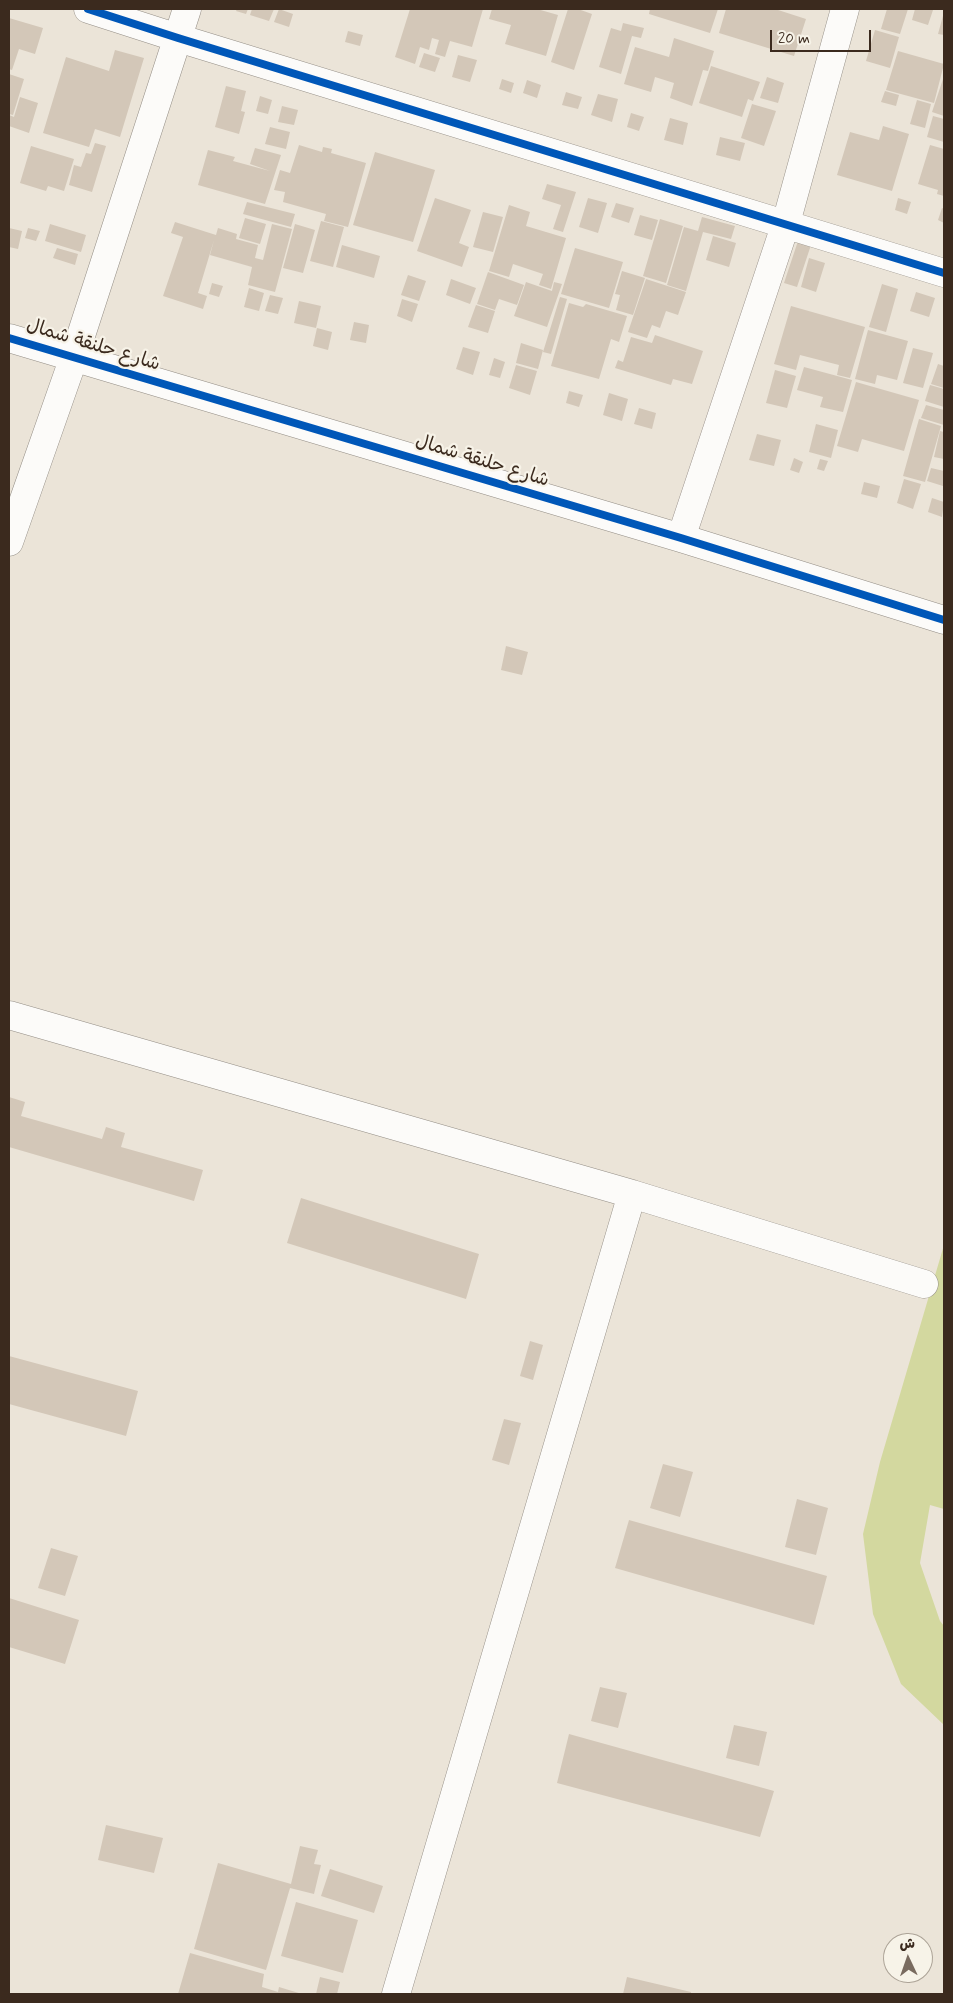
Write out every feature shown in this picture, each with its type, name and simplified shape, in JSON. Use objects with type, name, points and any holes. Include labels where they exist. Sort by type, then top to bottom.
[{"type":"street","points":[[88,9],[944,273]]},
{"type":"street","points":[[9,542],[74,357],[187,9]]},
{"type":"street","points":[[681,538],[786,223],[845,9]]},
{"type":"street","name":"شارع حلنقة شمال","points":[[9,338],[681,538],[944,620]]},
{"type":"street","points":[[9,1015],[632,1194],[924,1284]]},
{"type":"street","points":[[396,1994],[632,1194]]},
{"type":"green space","points":[[944,1245],[944,1509],[930,1505],[920,1563],[940,1621],[944,1626],[944,1725],[901,1684],[873,1614],[863,1534],[880,1462]]},
{"type":"building","points":[[237,9],[248,9],[246,14],[236,11]]},
{"type":"building","points":[[252,9],[274,9],[269,21],[250,15]]},
{"type":"building","points":[[279,9],[293,14],[289,27],[274,22]]},
{"type":"building","points":[[410,9],[483,9],[472,47],[450,41],[445,57],[435,54],[439,40],[432,38],[429,50],[420,47],[415,64],[395,57]]},
{"type":"building","points":[[492,9],[537,9],[558,15],[546,56],[505,44],[511,25],[489,19]]},
{"type":"building","points":[[568,9],[578,9],[592,14],[574,70],[551,62]]},
{"type":"building","points":[[650,9],[718,9],[710,33],[649,14]]},
{"type":"building","points":[[726,9],[775,9],[806,19],[794,56],[719,33]]},
{"type":"building","points":[[887,9],[908,9],[900,34],[881,29]]},
{"type":"building","points":[[915,9],[933,10],[928,25],[912,20]]},
{"type":"building","points":[[944,12],[944,35],[938,34]]},
{"type":"building","points":[[9,18],[43,28],[35,54],[19,49],[12,70],[9,69]]},
{"type":"building","points":[[623,23],[644,28],[641,38],[632,36],[621,74],[599,67],[611,28],[621,31]]},
{"type":"building","points":[[875,30],[899,37],[890,68],[866,61]]},
{"type":"building","points":[[348,31],[363,35],[360,46],[345,42]]},
{"type":"building","points":[[674,38],[714,51],[708,71],[703,70],[692,106],[670,98],[674,83],[655,77],[651,92],[624,84],[635,47],[669,57]]},
{"type":"building","points":[[115,50],[144,58],[120,137],[95,129],[89,147],[43,133],[66,57],[109,71]]},
{"type":"building","points":[[898,51],[944,64],[934,103],[886,90]]},
{"type":"building","points":[[424,53],[440,58],[435,72],[419,67]]},
{"type":"building","points":[[458,55],[477,60],[470,82],[452,77]]},
{"type":"building","points":[[711,66],[760,82],[753,101],[748,99],[742,117],[699,103]]},
{"type":"building","points":[[9,74],[24,79],[13,115],[9,114]]},
{"type":"building","points":[[944,76],[944,116],[932,112]]},
{"type":"building","points":[[767,77],[784,83],[778,103],[760,98]]},
{"type":"building","points":[[502,79],[514,83],[511,93],[499,89]]},
{"type":"building","points":[[527,80],[541,85],[537,98],[523,93]]},
{"type":"building","points":[[226,86],[246,91],[241,111],[245,112],[239,134],[215,127]]},
{"type":"building","points":[[885,91],[899,95],[896,106],[881,102]]},
{"type":"building","points":[[566,92],[582,97],[578,109],[562,105]]},
{"type":"building","points":[[598,94],[618,99],[612,122],[591,115]]},
{"type":"building","points":[[260,96],[272,100],[268,114],[256,111]]},
{"type":"building","points":[[20,97],[38,103],[29,133],[9,126],[9,115],[14,117]]},
{"type":"building","points":[[917,100],[931,104],[925,128],[910,124]]},
{"type":"building","points":[[752,104],[776,111],[764,146],[741,138]]},
{"type":"building","points":[[282,106],[298,110],[294,125],[278,122]]},
{"type":"building","points":[[631,113],[644,117],[639,131],[627,127]]},
{"type":"building","points":[[933,116],[944,119],[944,142],[927,137]]},
{"type":"building","points":[[670,118],[688,123],[683,145],[664,140]]},
{"type":"building","points":[[883,126],[909,134],[892,191],[837,175],[850,132],[879,140]]},
{"type":"building","points":[[270,127],[290,132],[286,149],[265,144]]},
{"type":"building","points":[[720,137],[745,143],[740,161],[716,155]]},
{"type":"building","points":[[95,143],[106,146],[92,192],[69,185],[74,165],[81,167],[86,153],[91,154]]},
{"type":"building","points":[[299,145],[322,152],[323,147],[332,149],[331,153],[366,163],[348,227],[324,221],[326,214],[283,202],[285,192],[274,190],[280,170],[290,173]]},
{"type":"building","points":[[930,145],[944,149],[944,196],[937,194],[938,190],[918,184]]},
{"type":"building","points":[[31,146],[74,159],[64,191],[48,186],[46,191],[20,183]]},
{"type":"building","points":[[255,148],[281,155],[265,204],[198,185],[208,150],[235,157],[233,161],[270,171],[250,164]]},
{"type":"building","points":[[375,152],[435,170],[413,242],[353,225]]},
{"type":"building","points":[[547,184],[576,192],[563,232],[553,229],[561,205],[542,199]]},
{"type":"building","points":[[435,198],[471,210],[459,243],[469,247],[462,267],[417,251]]},
{"type":"building","points":[[588,198],[607,203],[598,233],[579,227]]},
{"type":"building","points":[[898,198],[911,202],[907,214],[895,210]]},
{"type":"building","points":[[247,202],[295,214],[291,227],[243,214]]},
{"type":"building","points":[[616,203],[634,208],[629,223],[611,217]]},
{"type":"building","points":[[509,205],[530,212],[526,226],[566,238],[551,289],[539,285],[543,274],[513,264],[509,277],[489,271]]},
{"type":"building","points":[[942,208],[944,209],[944,223],[938,220]]},
{"type":"building","points":[[483,212],[503,217],[493,252],[473,247]]},
{"type":"building","points":[[640,215],[658,220],[652,240],[634,235]]},
{"type":"building","points":[[702,217],[735,226],[731,239],[703,232],[686,291],[667,285],[684,227],[698,231]]},
{"type":"building","points":[[245,218],[266,224],[260,244],[239,238]]},
{"type":"building","points":[[660,219],[683,226],[666,283],[643,276]]},
{"type":"building","points":[[321,221],[344,227],[333,267],[310,261]]},
{"type":"building","points":[[175,222],[216,235],[218,228],[237,234],[236,239],[258,245],[255,258],[263,260],[272,224],[292,229],[275,292],[248,285],[252,267],[210,255],[214,240],[198,293],[207,296],[203,309],[163,296],[183,237],[171,233]]},
{"type":"building","points":[[50,224],[86,235],[81,252],[45,241]]},
{"type":"building","points":[[295,224],[315,230],[303,273],[283,268]]},
{"type":"building","points":[[9,228],[22,231],[18,249],[9,247]]},
{"type":"building","points":[[28,228],[40,231],[36,241],[25,238]]},
{"type":"building","points":[[713,236],[736,243],[729,267],[706,260]]},
{"type":"building","points":[[799,238],[812,242],[797,287],[784,283]]},
{"type":"building","points":[[342,245],[380,256],[374,278],[336,267]]},
{"type":"building","points":[[57,248],[78,254],[75,265],[53,258]]},
{"type":"building","points":[[575,248],[623,262],[609,308],[561,294]]},
{"type":"building","points":[[809,258],[825,263],[816,292],[801,287]]},
{"type":"building","points":[[622,271],[645,278],[633,315],[616,310],[620,295],[615,294]]},
{"type":"building","points":[[488,272],[524,285],[517,305],[499,299],[495,310],[477,304]]},
{"type":"building","points":[[408,275],[426,281],[419,301],[401,295]]},
{"type":"building","points":[[451,279],[476,288],[470,304],[446,295]]},
{"type":"building","points":[[646,279],[686,292],[678,315],[666,311],[660,328],[652,325],[647,338],[628,332]]},
{"type":"building","points":[[526,282],[552,291],[554,282],[562,284],[547,327],[514,316]]},
{"type":"building","points":[[212,283],[223,286],[219,297],[209,294]]},
{"type":"building","points":[[882,284],[898,289],[886,332],[869,327]]},
{"type":"building","points":[[249,288],[264,293],[259,311],[244,307]]},
{"type":"building","points":[[916,292],[935,298],[929,317],[910,311]]},
{"type":"building","points":[[270,295],[283,298],[278,314],[265,311]]},
{"type":"building","points":[[560,297],[567,299],[551,354],[543,352]]},
{"type":"building","points":[[402,299],[418,304],[412,322],[397,316]]},
{"type":"building","points":[[299,301],[321,306],[316,328],[294,323]]},
{"type":"building","points":[[569,303],[583,307],[586,304],[627,316],[619,342],[611,339],[599,379],[551,366]]},
{"type":"building","points":[[476,305],[495,311],[488,333],[468,327]]},
{"type":"building","points":[[791,306],[865,327],[850,378],[837,375],[839,365],[800,355],[796,370],[774,364]]},
{"type":"building","points":[[354,322],[369,325],[366,343],[350,340]]},
{"type":"building","points":[[317,328],[332,332],[328,350],[313,346]]},
{"type":"building","points":[[868,330],[908,341],[897,380],[877,375],[875,384],[855,379]]},
{"type":"building","points":[[655,335],[703,351],[692,384],[673,379],[671,385],[615,368],[618,360],[623,362],[631,337],[652,343]]},
{"type":"building","points":[[521,343],[543,350],[538,369],[516,363]]},
{"type":"building","points":[[463,347],[480,352],[473,375],[456,369]]},
{"type":"building","points":[[913,348],[933,353],[923,388],[903,383]]},
{"type":"building","points":[[494,358],[505,362],[500,378],[489,375]]},
{"type":"building","points":[[938,364],[944,366],[944,388],[931,384]]},
{"type":"building","points":[[516,365],[537,371],[530,395],[509,388]]},
{"type":"building","points":[[804,367],[852,380],[843,412],[820,407],[823,397],[797,390]]},
{"type":"building","points":[[775,370],[796,376],[787,408],[766,403]]},
{"type":"building","points":[[856,382],[919,400],[904,451],[862,439],[858,452],[837,446]]},
{"type":"building","points":[[930,385],[944,389],[944,407],[925,401]]},
{"type":"building","points":[[569,391],[583,395],[579,407],[566,403]]},
{"type":"building","points":[[609,393],[628,399],[622,421],[603,415]]},
{"type":"building","points":[[926,405],[944,410],[944,425],[921,418]]},
{"type":"building","points":[[639,408],[656,413],[652,429],[634,424]]},
{"type":"building","points":[[919,419],[941,426],[925,482],[903,476]]},
{"type":"building","points":[[816,424],[838,430],[831,458],[809,452]]},
{"type":"building","points":[[940,431],[944,432],[944,459],[934,457]]},
{"type":"building","points":[[757,434],[781,440],[774,466],[749,460]]},
{"type":"building","points":[[794,458],[803,462],[799,473],[790,470]]},
{"type":"building","points":[[820,459],[828,461],[824,471],[817,469]]},
{"type":"building","points":[[931,468],[944,471],[943,486],[927,481]]},
{"type":"building","points":[[904,479],[921,484],[913,509],[897,503]]},
{"type":"building","points":[[864,482],[880,486],[877,498],[861,494]]},
{"type":"building","points":[[932,498],[944,502],[942,517],[928,512]]},
{"type":"building","points":[[506,646],[528,652],[522,675],[501,670]]},
{"type":"building","points":[[9,1097],[25,1102],[21,1116],[102,1139],[106,1127],[125,1133],[121,1147],[203,1170],[194,1201],[9,1147]]},
{"type":"building","points":[[301,1198],[479,1254],[466,1299],[287,1243]]},
{"type":"building","points":[[530,1341],[543,1345],[533,1380],[520,1376]]},
{"type":"building","points":[[9,1356],[138,1391],[126,1436],[9,1404]]},
{"type":"building","points":[[504,1419],[521,1423],[509,1465],[492,1460]]},
{"type":"building","points":[[663,1464],[693,1472],[680,1517],[650,1508]]},
{"type":"building","points":[[797,1499],[828,1508],[816,1555],[785,1547]]},
{"type":"building","points":[[629,1520],[827,1576],[814,1625],[615,1568]]},
{"type":"building","points":[[51,1548],[78,1556],[65,1596],[38,1588]]},
{"type":"building","points":[[9,1598],[79,1620],[65,1664],[9,1647]]},
{"type":"building","points":[[600,1687],[627,1693],[618,1728],[591,1721]]},
{"type":"building","points":[[734,1725],[767,1732],[759,1766],[726,1758]]},
{"type":"building","points":[[569,1734],[774,1791],[760,1837],[557,1783]]},
{"type":"building","points":[[106,1825],[163,1838],[154,1873],[98,1860]]},
{"type":"building","points":[[300,1846],[318,1850],[314,1864],[321,1865],[314,1894],[290,1888],[266,1970],[194,1949],[218,1863],[291,1884]]},
{"type":"building","points":[[330,1869],[383,1886],[374,1913],[321,1896]]},
{"type":"building","points":[[296,1902],[358,1920],[343,1973],[281,1956]]},
{"type":"building","points":[[190,1953],[264,1974],[262,1987],[278,1992],[279,1987],[302,1994],[178,1994]]},
{"type":"building","points":[[320,1977],[340,1982],[337,1994],[316,1994]]},
{"type":"building","points":[[627,1977],[691,1992],[691,1994],[623,1994]]},
{"type":"cycle path","points":[[88,9],[944,273]]},
{"type":"cycle path","points":[[9,338],[681,538],[944,620]]}]
